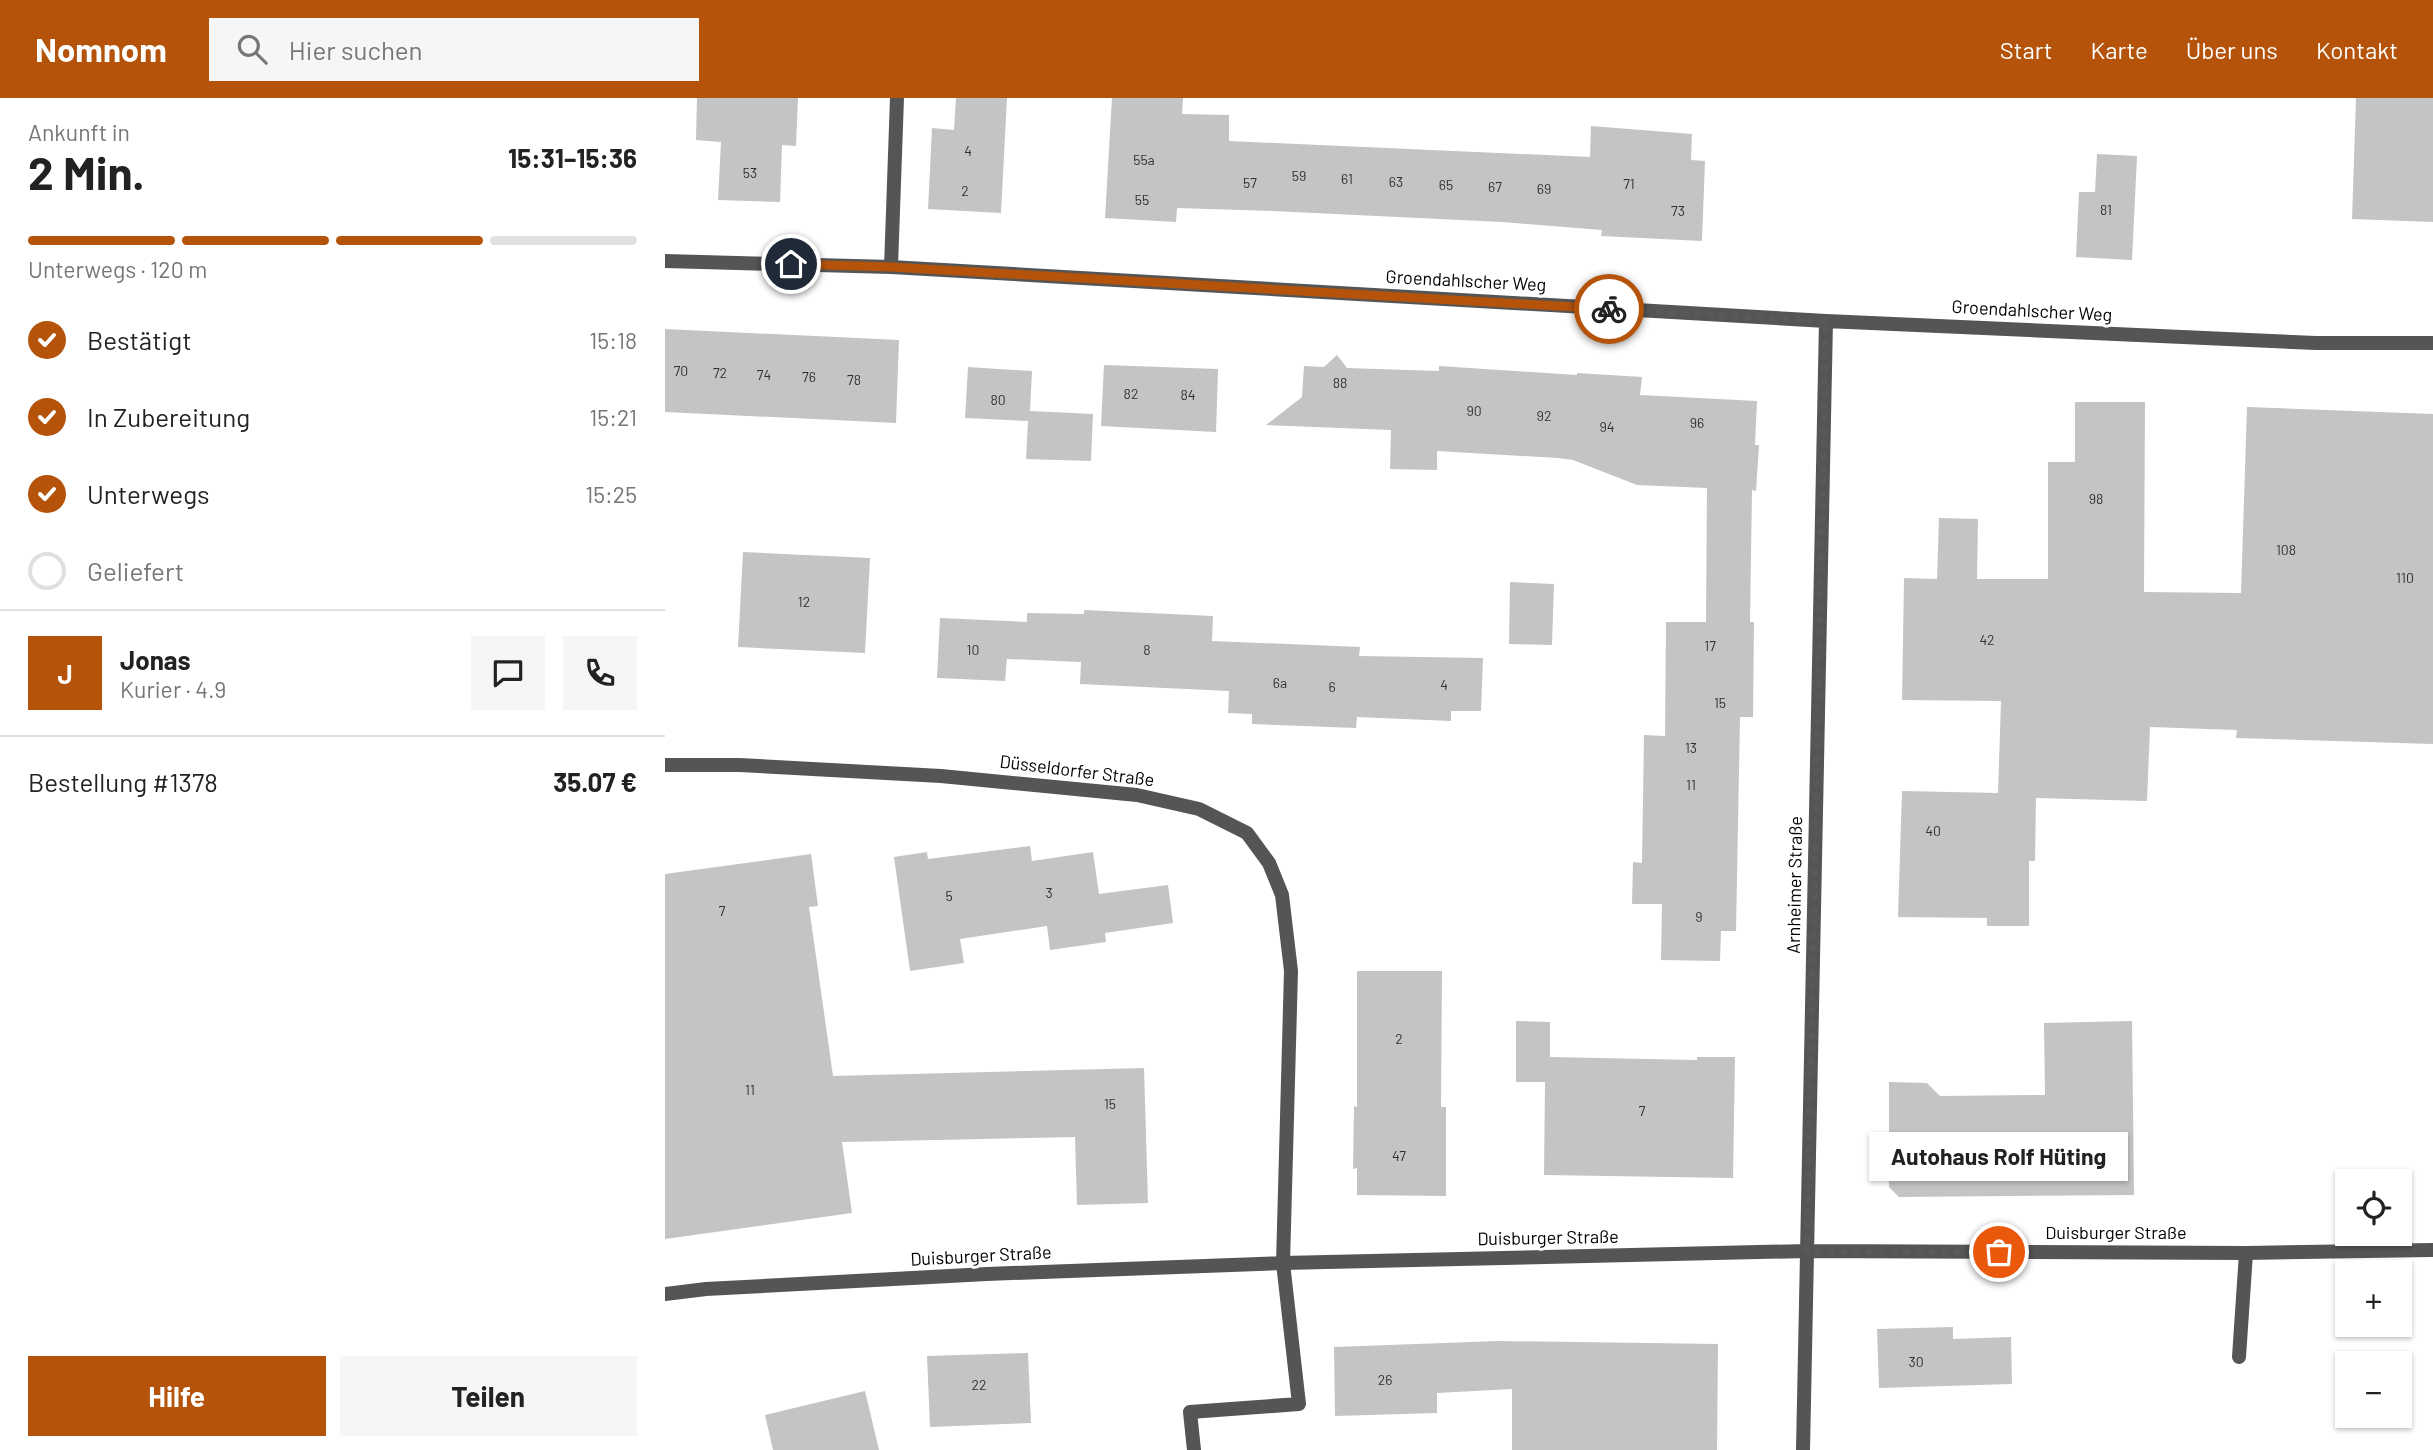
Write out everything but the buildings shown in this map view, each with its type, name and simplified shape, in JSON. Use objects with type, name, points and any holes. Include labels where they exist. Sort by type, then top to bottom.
[{"type":"street","points":[[891,267],[897,98]]},
{"type":"street","name":"Groendahlscher Weg","points":[[665,261],[891,267],[1826,321],[2316,343],[2433,342]]},
{"type":"street","name":"Arnheimer Straße","points":[[1803,1450],[1826,321]]},
{"type":"street","name":"Düsseldorfer Straße","points":[[665,765],[739,765],[941,776],[1137,795],[1199,809],[1247,833],[1269,863],[1282,895],[1291,971],[1283,1263],[1299,1404],[1190,1412],[1194,1450]]},
{"type":"street","name":"Duisburger Straße","points":[[665,1294],[706,1289],[987,1274],[1283,1263],[1807,1251],[2433,1250]]},
{"type":"street","points":[[2239,1357],[2246,1252]]},
{"type":"way so far","points":[[1609,309],[1826,321],[1807,1251],[1999,1252]]},
{"type":"place","name":"Autohaus Rolf Hüting","points":[[1999,1252]]},
{"type":"route","points":[[791,264],[891,267],[1609,309]]}]
